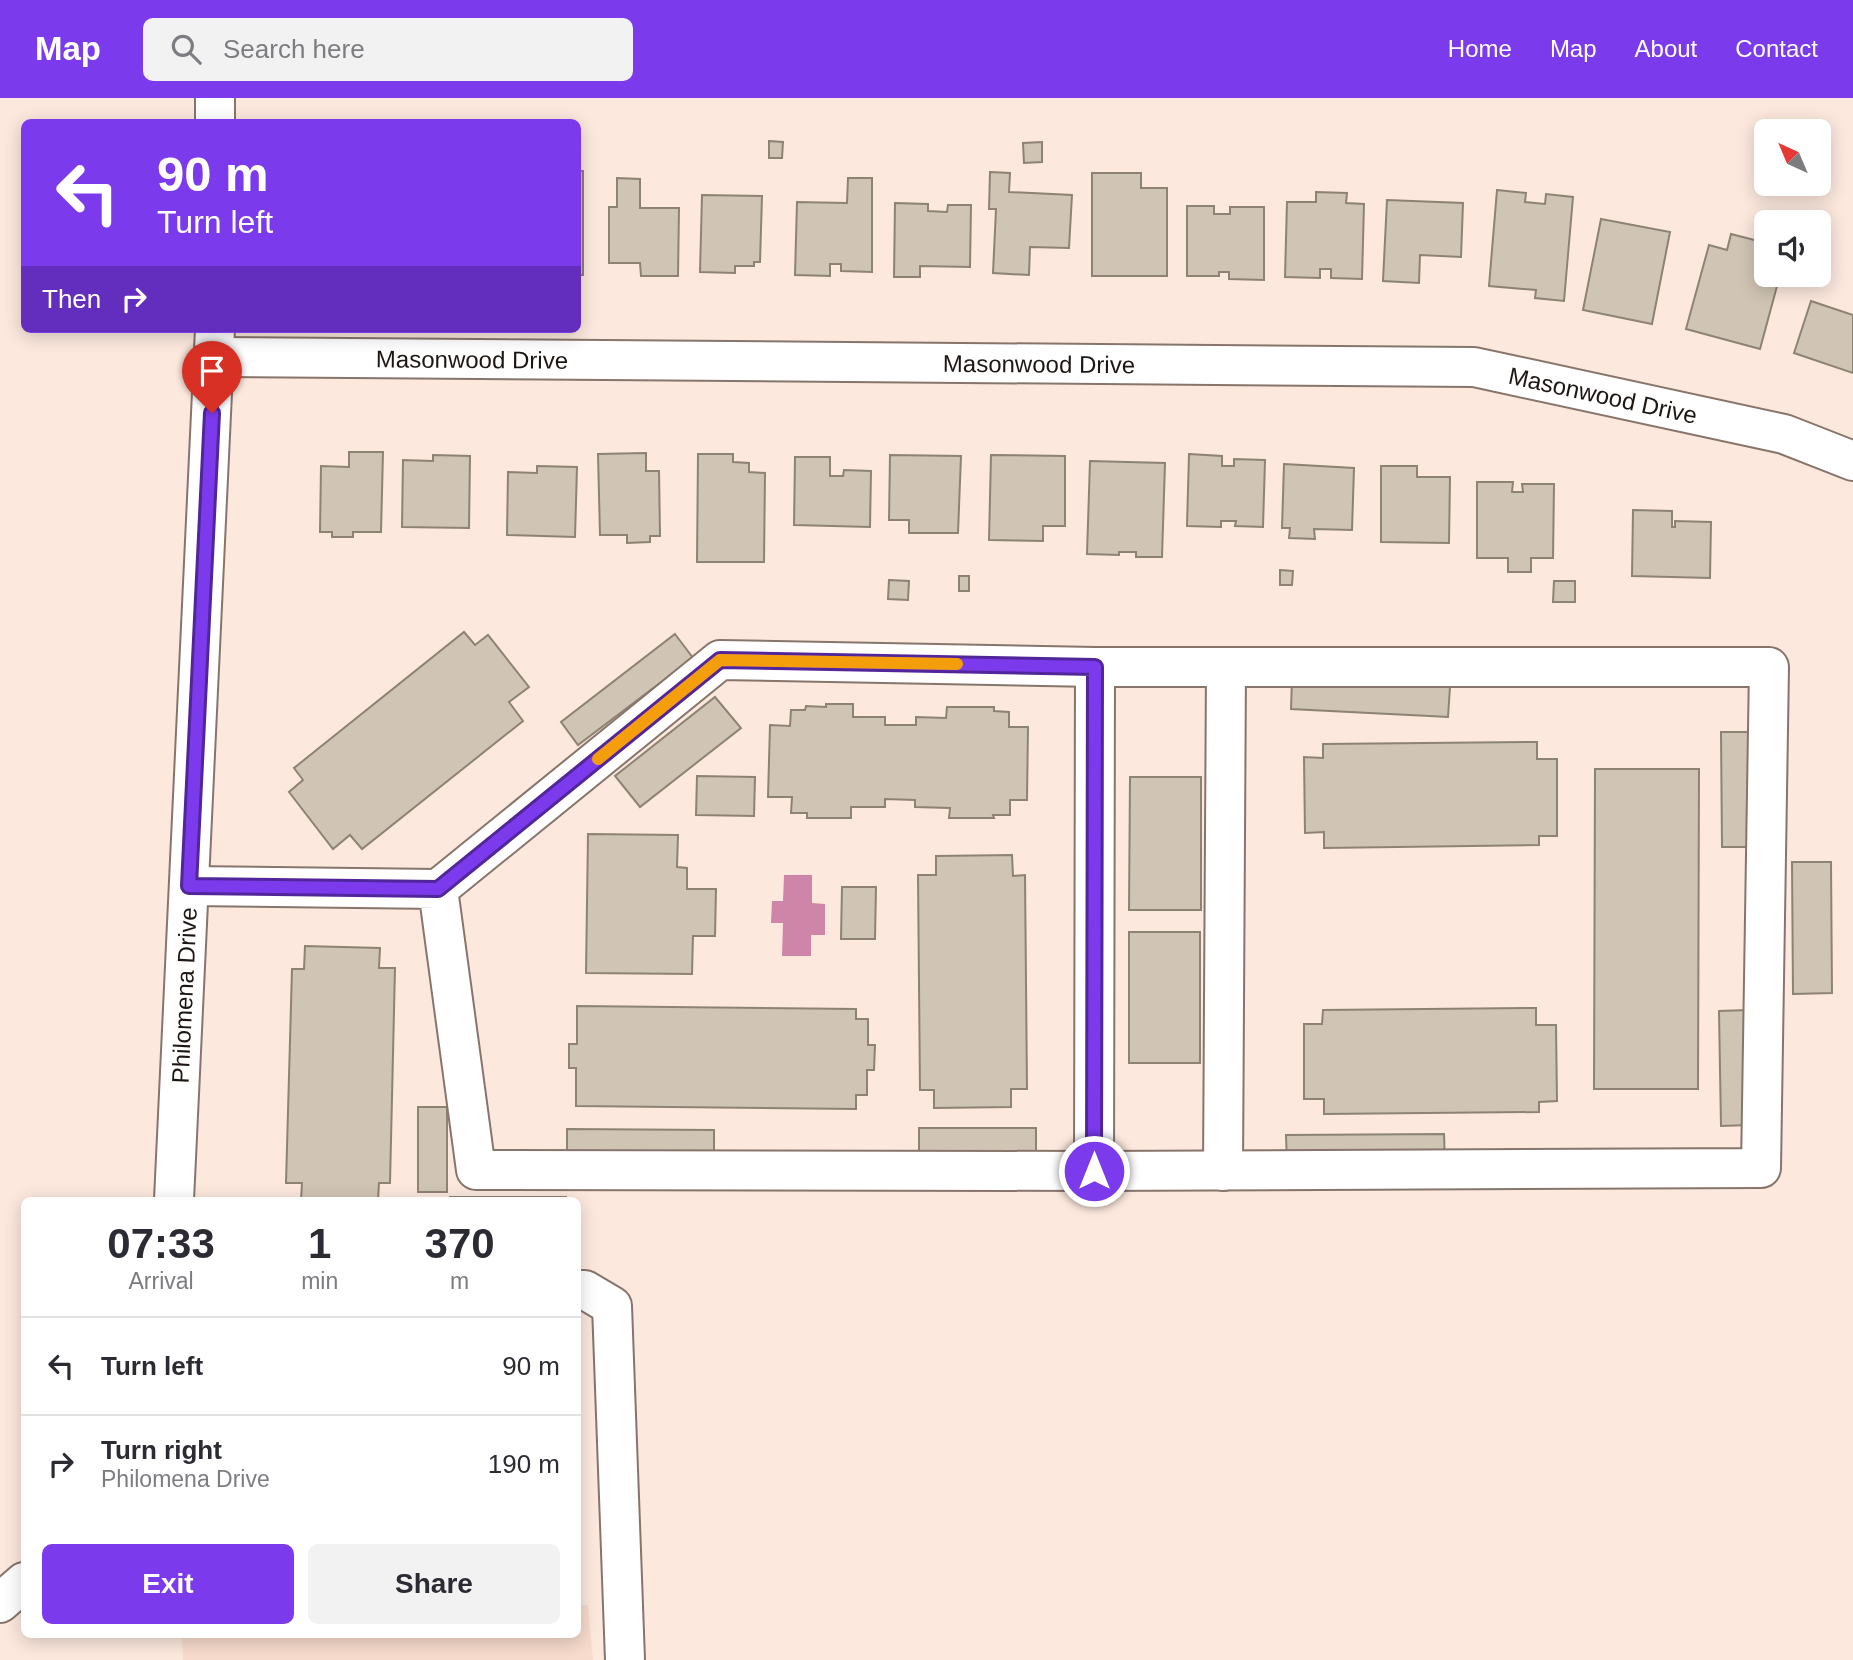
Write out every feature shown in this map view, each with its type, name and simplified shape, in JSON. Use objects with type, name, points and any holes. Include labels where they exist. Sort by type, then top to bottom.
[{"type":"street","points":[[215,98],[215,119]]},
{"type":"street","name":"Masonwood Drive","points":[[215,343],[1474,367],[1784,434],[1853,461]]},
{"type":"street","name":"Philomena Drive","points":[[174,1197],[215,343]]},
{"type":"street","points":[[189,886],[438,889],[720,660],[1095,667],[1769,667],[1761,1168],[1223,1171],[476,1170],[438,889]]},
{"type":"street","points":[[1094,1171],[1095,667]]},
{"type":"street","points":[[1223,1171],[1226,667]]},
{"type":"street","points":[[581,1290],[612,1306],[625,1660]]},
{"type":"street","points":[[0,1603],[21,1585]]},
{"type":"shaded area","points":[[784,875],[812,875],[812,903],[825,904],[825,935],[811,935],[811,956],[782,956],[783,923],[771,923],[772,901],[783,901]]},
{"type":"shaded area","points":[[581,1605],[588,1605],[593,1660],[183,1660],[182,1638],[581,1638]]},
{"type":"building","points":[[769,141],[783,142],[782,158],[769,158]]},
{"type":"building","points":[[1042,142],[1042,162],[1024,163],[1023,143]]},
{"type":"building","points":[[581,171],[583,171],[581,275]]},
{"type":"building","points":[[990,172],[1010,173],[1009,192],[1072,195],[1069,248],[1030,247],[1029,275],[993,273],[996,209],[989,209]]},
{"type":"building","points":[[1092,173],[1141,173],[1141,188],[1167,188],[1167,276],[1092,276]]},
{"type":"building","points":[[617,178],[640,179],[640,208],[679,208],[678,276],[641,276],[640,263],[609,263],[609,207],[617,207]]},
{"type":"building","points":[[848,178],[872,178],[872,272],[841,271],[841,264],[830,264],[830,276],[795,275],[797,202],[847,203]]},
{"type":"building","points":[[1497,190],[1526,193],[1525,202],[1545,204],[1546,194],[1573,197],[1564,301],[1535,298],[1536,290],[1489,286]]},
{"type":"building","points":[[1316,192],[1347,193],[1346,203],[1364,204],[1362,279],[1331,278],[1331,269],[1320,269],[1320,278],[1285,277],[1287,202],[1316,202]]},
{"type":"building","points":[[702,195],[762,196],[760,262],[754,262],[754,266],[735,266],[735,273],[700,272]]},
{"type":"building","points":[[1387,200],[1463,203],[1461,257],[1420,255],[1419,283],[1383,281]]},
{"type":"building","points":[[895,203],[928,204],[928,211],[947,212],[948,205],[971,205],[970,267],[920,266],[920,277],[894,277]]},
{"type":"building","points":[[1187,206],[1214,206],[1214,214],[1230,214],[1230,207],[1264,207],[1264,280],[1229,279],[1229,272],[1219,272],[1219,276],[1187,276]]},
{"type":"building","points":[[1601,219],[1670,232],[1652,324],[1583,310]]},
{"type":"building","points":[[1731,234],[1754,240],[1754,287],[1777,287],[1760,349],[1686,329],[1709,245],[1727,250]]},
{"type":"building","points":[[1811,301],[1853,315],[1853,373],[1794,353]]},
{"type":"building","points":[[349,452],[383,452],[381,532],[353,532],[353,537],[332,537],[332,532],[320,532],[321,466],[349,467]]},
{"type":"building","points":[[646,453],[646,471],[659,471],[660,536],[650,536],[650,542],[627,543],[627,535],[600,535],[598,454]]},
{"type":"building","points":[[698,454],[733,454],[733,462],[749,463],[749,472],[765,473],[764,562],[697,562]]},
{"type":"building","points":[[1189,454],[1222,456],[1222,466],[1234,466],[1234,459],[1265,460],[1263,527],[1235,526],[1236,521],[1221,521],[1221,527],[1187,526]]},
{"type":"building","points":[[433,455],[470,456],[469,528],[402,527],[403,460],[433,461]]},
{"type":"building","points":[[890,455],[961,456],[958,533],[909,533],[909,520],[889,520]]},
{"type":"building","points":[[991,455],[1065,456],[1065,526],[1043,526],[1043,541],[989,540]]},
{"type":"building","points":[[795,457],[830,457],[830,476],[843,476],[844,470],[871,471],[870,527],[794,525]]},
{"type":"building","points":[[1090,461],[1165,463],[1162,557],[1136,557],[1136,552],[1119,552],[1119,555],[1087,554]]},
{"type":"building","points":[[1284,464],[1354,468],[1352,530],[1314,529],[1315,539],[1289,538],[1290,528],[1282,528]]},
{"type":"building","points":[[537,466],[577,467],[575,537],[507,535],[508,472],[537,473]]},
{"type":"building","points":[[1381,466],[1417,466],[1417,477],[1450,477],[1449,543],[1381,542]]},
{"type":"building","points":[[1477,482],[1513,482],[1512,492],[1523,492],[1522,484],[1554,484],[1553,558],[1531,558],[1531,572],[1508,572],[1508,558],[1477,558]]},
{"type":"building","points":[[1633,510],[1672,511],[1672,527],[1675,527],[1675,521],[1711,522],[1710,578],[1632,576]]},
{"type":"building","points":[[1280,570],[1293,571],[1292,585],[1280,585]]},
{"type":"building","points":[[959,576],[969,576],[969,591],[959,591]]},
{"type":"building","points":[[889,580],[909,581],[908,600],[888,599]]},
{"type":"building","points":[[1554,581],[1575,581],[1575,602],[1553,602]]},
{"type":"building","points":[[464,632],[475,645],[488,635],[529,687],[509,702],[523,721],[362,849],[350,835],[333,849],[289,792],[303,780],[294,768]]},
{"type":"building","points":[[675,634],[693,658],[578,745],[561,722]]},
{"type":"building","points":[[1292,679],[1450,687],[1448,717],[1291,709]]},
{"type":"building","points":[[715,697],[741,728],[640,807],[615,776]]},
{"type":"building","points":[[826,704],[853,704],[853,717],[885,717],[885,725],[916,725],[916,717],[946,718],[947,707],[994,707],[994,711],[1009,712],[1009,727],[1028,727],[1027,800],[1010,800],[1010,815],[993,815],[994,818],[949,818],[950,808],[915,807],[915,800],[885,799],[885,807],[851,807],[851,818],[807,818],[807,813],[791,813],[792,797],[768,797],[770,725],[790,726],[791,710],[805,710],[806,706],[826,707]]},
{"type":"building","points":[[1721,732],[1750,732],[1750,847],[1722,847]]},
{"type":"building","points":[[1537,742],[1537,759],[1557,759],[1557,836],[1539,836],[1539,845],[1324,848],[1324,832],[1305,833],[1304,757],[1323,758],[1323,744]]},
{"type":"building","points":[[1595,769],[1699,769],[1698,1089],[1594,1089]]},
{"type":"building","points":[[697,776],[755,777],[754,816],[696,815]]},
{"type":"building","points":[[1130,777],[1201,777],[1201,910],[1129,910]]},
{"type":"building","points":[[588,834],[678,835],[677,867],[687,868],[687,889],[716,889],[715,936],[693,936],[692,974],[586,973]]},
{"type":"building","points":[[1012,855],[1013,876],[1025,875],[1027,1089],[1011,1089],[1011,1107],[934,1108],[934,1090],[920,1090],[918,875],[936,875],[936,856]]},
{"type":"building","points":[[1792,862],[1831,862],[1832,993],[1793,994]]},
{"type":"building","points":[[842,887],[876,887],[875,939],[841,939]]},
{"type":"building","points":[[1129,932],[1200,932],[1200,1063],[1129,1063]]},
{"type":"building","points":[[305,946],[380,948],[379,968],[395,968],[390,1183],[379,1183],[378,1197],[301,1197],[302,1183],[286,1183],[292,969],[304,969]]},
{"type":"building","points":[[577,1006],[856,1009],[856,1019],[868,1019],[868,1045],[875,1045],[874,1070],[867,1070],[867,1095],[856,1095],[856,1109],[576,1106],[576,1068],[569,1068],[569,1044],[577,1044]]},
{"type":"building","points":[[1536,1008],[1536,1025],[1556,1025],[1557,1101],[1539,1102],[1539,1112],[1324,1114],[1324,1099],[1304,1099],[1304,1024],[1322,1024],[1323,1010]]},
{"type":"building","points":[[1748,1010],[1750,1125],[1721,1126],[1719,1011]]},
{"type":"building","points":[[418,1107],[447,1107],[447,1192],[418,1192]]},
{"type":"building","points":[[919,1128],[1036,1128],[1036,1157],[919,1158]]},
{"type":"building","points":[[567,1129],[714,1130],[714,1160],[567,1159]]},
{"type":"building","points":[[1444,1134],[1445,1164],[1287,1165],[1286,1135]]},
{"type":"slow traffic","points":[[598,759],[720,660],[957,664]]},
{"type":"route","points":[[212,413],[189,886],[438,889],[720,660],[1095,667],[1094,1171]]}]
